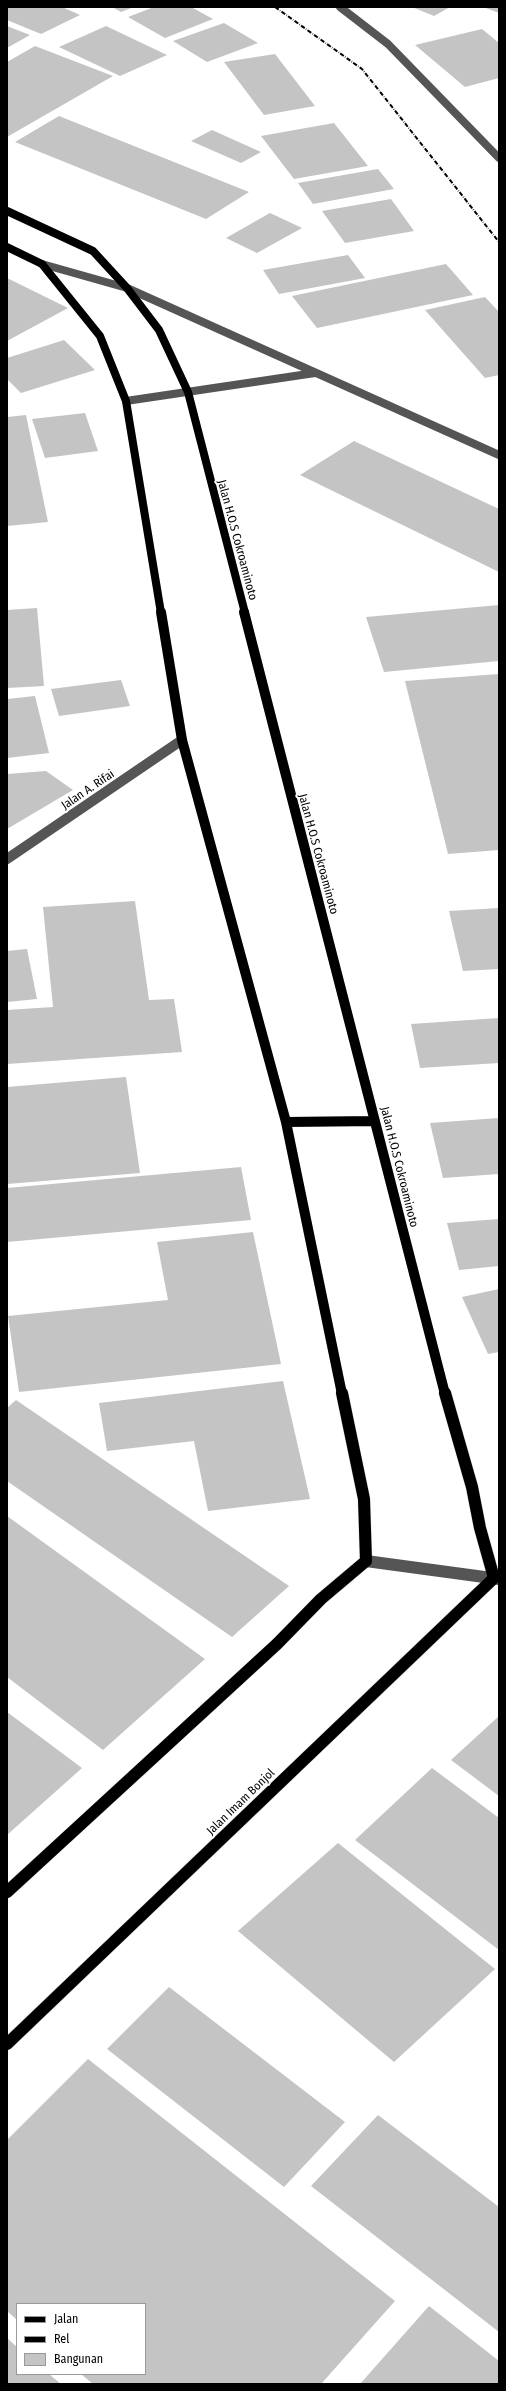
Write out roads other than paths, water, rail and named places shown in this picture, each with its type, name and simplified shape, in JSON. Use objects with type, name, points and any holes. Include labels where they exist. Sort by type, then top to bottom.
[{"type":"main road","name":"Jalan H.O.S Cokroaminoto","points":[[7,211],[93,251],[127,288],[159,330],[188,392],[454,1428],[472,1487],[480,1528],[496,1579]]},
{"type":"main road","points":[[7,247],[42,264],[100,336],[126,401],[182,740],[286,1122],[364,1499],[366,1562],[322,1599],[278,1644],[7,1892]]},
{"type":"main road","points":[[286,1122],[375,1121]]},
{"type":"main road","name":"Jalan Imam Bonjol","points":[[7,2044],[496,1579]]},
{"type":"street","points":[[340,7],[388,44],[499,158]]},
{"type":"street","points":[[42,264],[127,288],[499,455]]},
{"type":"street","points":[[126,401],[315,372]]},
{"type":"street","name":"Jalan A. Rifai","points":[[7,859],[182,740]]},
{"type":"street","points":[[366,1562],[496,1579]]},
{"type":"railway","points":[[275,7],[362,69],[499,242]]}]
